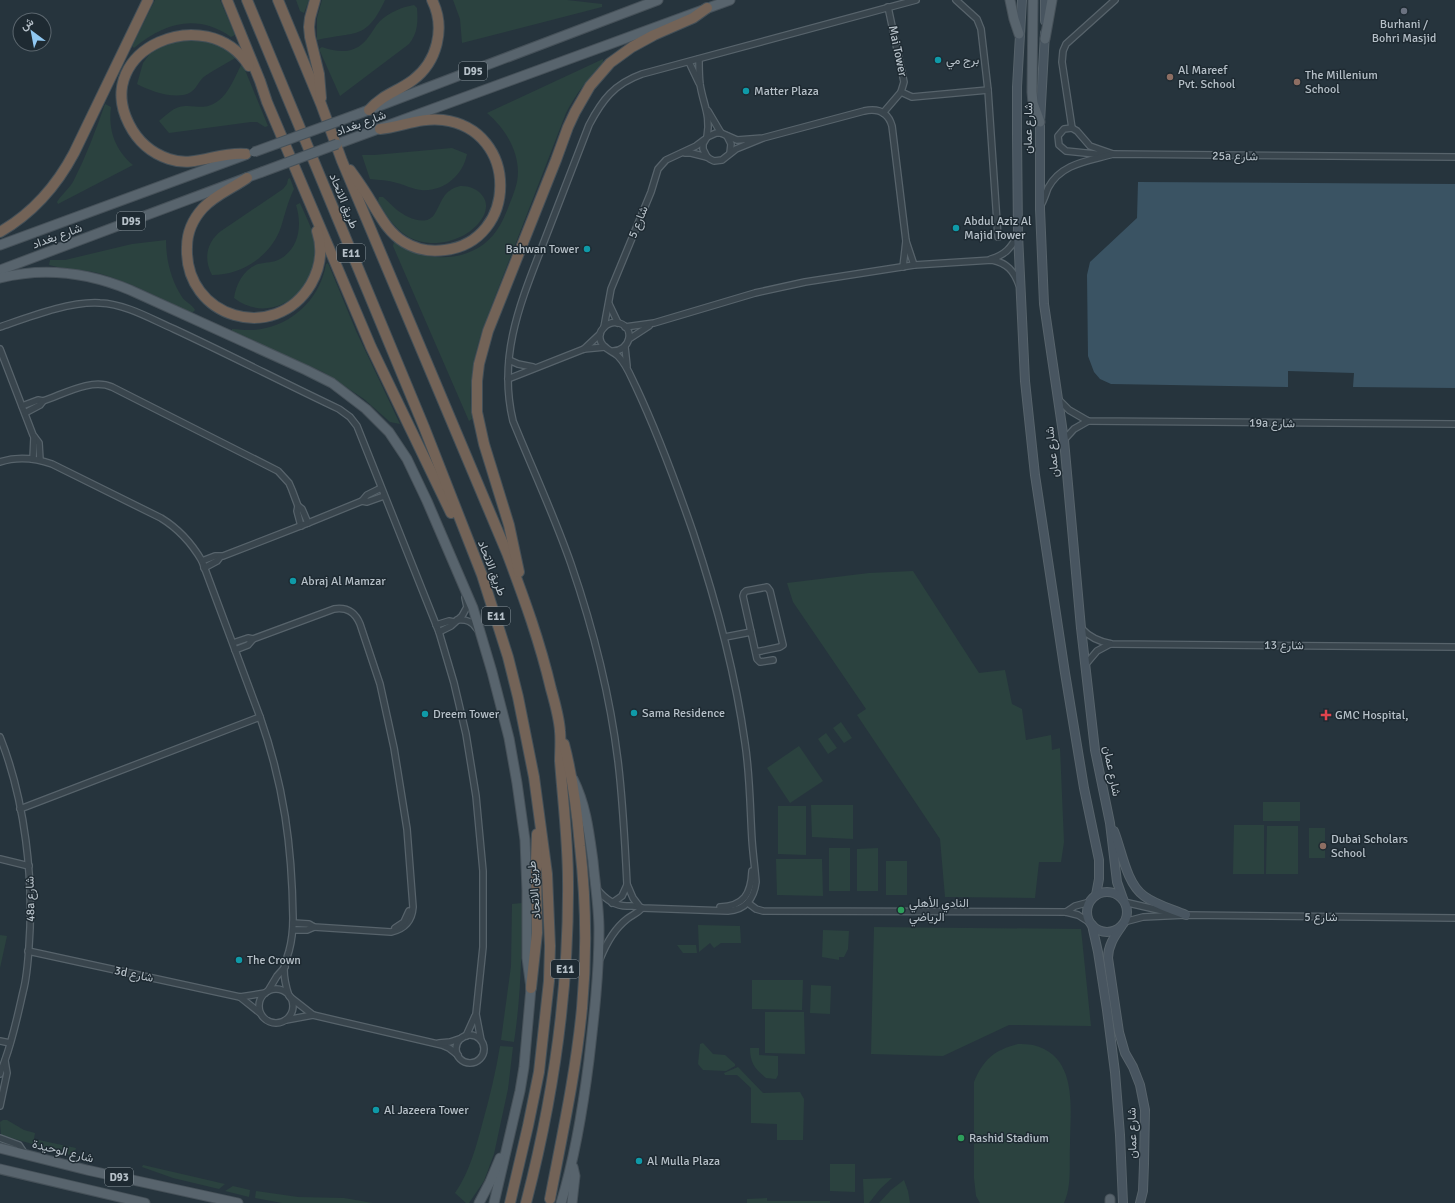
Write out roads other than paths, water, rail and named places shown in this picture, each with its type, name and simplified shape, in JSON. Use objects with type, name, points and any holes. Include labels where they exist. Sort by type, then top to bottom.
[{"type":"highway","points":[[0,232],[17,222],[33,209],[60,178],[74,153],[148,0]]},
{"type":"highway","points":[[227,0],[267,102]]},
{"type":"highway","name":"طريق الاتحاد","points":[[247,0],[420,420],[470,546],[493,607],[508,657],[528,743],[547,874],[549,910],[549,981],[539,1072],[530,1120],[510,1203]]},
{"type":"highway","name":"طريق الاتحاد","points":[[278,0],[342,161],[483,493],[523,594],[547,672],[560,731],[560,759],[568,865],[566,957],[557,1043],[545,1118],[526,1203]]},
{"type":"highway","points":[[315,0],[309,27],[319,74],[320,104]]},
{"type":"highway","points":[[369,110],[385,96],[413,80],[426,67],[431,59],[439,32],[438,17],[432,0]]},
{"type":"highway","points":[[523,594],[515,548],[484,444],[477,412],[477,381],[479,364],[488,331],[568,127],[590,86],[610,64],[632,47],[654,35],[693,18],[707,8]]},
{"type":"highway","points":[[250,153],[224,154],[186,162],[169,159],[151,150],[135,134],[124,114],[122,93],[126,73],[134,58],[148,43],[166,33],[183,28],[205,30],[225,39],[241,53],[267,102],[371,347],[448,508],[470,546]]},
{"type":"highway","points":[[342,161],[366,192],[386,226],[397,237],[406,243],[416,248],[427,250],[448,250],[467,243],[482,232],[488,225],[496,209],[499,200],[501,182],[500,173],[494,156],[484,141],[470,129],[443,120],[424,120],[380,129]]},
{"type":"highway","points":[[248,178],[216,197],[206,205],[194,221],[188,236],[187,244],[189,268],[195,285],[200,293],[211,303],[232,315],[251,318],[270,316],[290,307],[308,290],[318,268],[320,249],[318,234],[309,198]]},
{"type":"highway","points":[[550,1199],[578,1044],[585,971],[584,896],[579,834],[572,778],[560,731]]},
{"type":"highway","points":[[531,988],[537,933],[536,862],[539,816]]},
{"type":"main road","name":"شارع بغداد","points":[[0,245],[369,110],[658,0]]},
{"type":"main road","name":"شارع بغداد","points":[[0,270],[366,133],[730,0]]},
{"type":"main road","points":[[1010,0],[1019,34]]},
{"type":"main road","points":[[1033,0],[1032,92],[1033,102],[1040,122]]},
{"type":"main road","points":[[1045,39],[1052,0]]},
{"type":"main road","points":[[0,278],[29,273],[54,272],[80,275],[118,284],[306,370],[344,391],[378,420],[407,459],[428,501],[478,621],[509,738],[521,812],[527,872],[527,958],[531,988],[524,1068],[494,1203]]},
{"type":"main road","points":[[561,1203],[572,1160],[582,1108],[595,1009],[598,964],[599,924],[587,817],[581,797],[572,778]]},
{"type":"main road","points":[[479,1203],[510,1136]]},
{"type":"main road","name":"شارع الوحيدة","points":[[0,1148],[86,1170],[238,1203]]},
{"type":"main road","points":[[572,1160],[575,1176],[572,1203]]},
{"type":"main road","name":"D93","points":[[0,1169],[146,1203]]},
{"type":"street","points":[[641,907],[633,898],[627,884],[618,760],[602,674],[586,612],[571,564],[553,516],[513,420],[510,407],[508,379],[509,360],[512,335],[518,310],[589,125],[595,112],[612,90],[633,77],[916,0]]},
{"type":"street","points":[[956,0],[972,13],[980,24],[988,90],[998,237]]},
{"type":"street","name":"شارع عمان","points":[[1022,0],[1019,34],[1017,135],[1018,234],[1025,381],[1035,475],[1065,673],[1084,788],[1099,860],[1100,878],[1096,895]]},
{"type":"street","name":"شارع عمان","points":[[1046,0],[1040,122],[1040,209],[1044,304],[1064,440],[1081,628],[1095,750],[1110,823],[1116,874],[1124,901]]},
{"type":"street","points":[[1072,128],[1062,62],[1063,51],[1069,42],[1115,0]]},
{"type":"street","name":"Mai Tower","points":[[883,112],[901,92],[904,85],[904,77],[888,7]]},
{"type":"street","points":[[699,59],[700,85]]},
{"type":"street","points":[[689,62],[700,85],[707,110],[708,124],[703,149],[707,157]]},
{"type":"street","points":[[901,92],[912,97],[988,90]]},
{"type":"street","points":[[707,110],[721,133],[732,139],[742,141],[763,138]]},
{"type":"street","points":[[680,153],[691,153],[718,161],[725,159],[730,153],[742,146],[763,138],[864,111],[878,110],[883,112],[890,120],[892,126],[906,241],[914,265]]},
{"type":"street","points":[[1072,128],[1077,131],[1090,146],[1111,155],[1073,152],[1062,149],[1059,145],[1058,136],[1064,129],[1072,128]]},
{"type":"street","points":[[706,138],[711,134],[721,133]]},
{"type":"street","points":[[727,136],[731,144],[730,153]]},
{"type":"street","name":"شارع 5","points":[[604,327],[613,283],[651,192],[658,169],[666,160],[696,146],[706,138]]},
{"type":"street","name":"25a شارع","points":[[1040,209],[1048,188],[1053,180],[1066,169],[1073,165],[1111,155],[1455,157]]},
{"type":"street","points":[[624,327],[654,323],[755,293],[805,282],[914,265],[989,260],[1004,254],[1011,247],[1018,234]]},
{"type":"street","points":[[903,267],[906,241]]},
{"type":"street","points":[[989,260],[1004,264],[1009,268],[1014,273],[1020,288]]},
{"type":"street","points":[[0,327],[74,305],[100,302],[113,304],[140,314],[191,337],[344,413],[354,421],[360,431],[384,496],[439,632],[460,708],[470,755],[476,796],[483,871],[484,921],[481,970],[476,1014],[484,1054],[478,1061],[469,1063],[460,1059],[449,1048],[435,1043],[314,1015],[282,990],[277,989],[267,992]]},
{"type":"street","points":[[609,302],[618,323],[624,327],[629,335],[629,339]]},
{"type":"street","points":[[584,349],[600,334],[604,327],[613,323],[618,323]]},
{"type":"street","points":[[628,370],[625,347],[629,339],[654,323]]},
{"type":"street","points":[[596,887],[604,897],[612,903],[622,906],[733,911],[748,903],[752,898],[755,888],[745,744],[725,638],[705,567],[679,492],[652,423],[628,370],[613,351],[605,347],[600,339],[600,334]]},
{"type":"street","points":[[508,379],[584,349],[605,347]]},
{"type":"street","points":[[613,351],[617,351],[625,347]]},
{"type":"street","points":[[0,349],[34,437],[38,443],[40,460]]},
{"type":"street","points":[[509,360],[518,364],[536,368]]},
{"type":"street","points":[[22,406],[38,400],[43,401],[92,384],[102,384],[112,387],[272,466],[289,483],[298,506],[302,509],[308,523]]},
{"type":"street","name":"19a شارع","points":[[1058,399],[1068,410],[1088,421],[1455,424]]},
{"type":"street","points":[[25,413],[38,407],[43,401]]},
{"type":"street","points":[[1064,440],[1074,429],[1088,421]]},
{"type":"street","points":[[33,459],[34,437]]},
{"type":"street","points":[[0,462],[15,458],[40,460],[52,464],[161,518],[181,532],[189,540],[202,561],[260,717],[276,769],[286,820],[291,872],[293,930],[285,967],[285,982],[292,1008],[291,1013],[284,1021]]},
{"type":"street","points":[[202,561],[215,556],[220,557],[301,526],[362,501],[367,495],[381,488]]},
{"type":"street","points":[[362,501],[367,502],[384,496]]},
{"type":"street","points":[[298,506],[297,511],[301,526]]},
{"type":"street","points":[[204,568],[217,561],[220,557]]},
{"type":"street","points":[[439,632],[451,626],[462,616],[467,607],[462,580]]},
{"type":"street","points":[[756,652],[780,647],[783,644],[769,588],[765,587],[746,591],[743,594],[757,659],[760,662],[773,660]]},
{"type":"street","points":[[235,650],[248,645],[253,640],[334,609],[341,608],[353,612],[358,618],[380,684],[394,748],[407,829],[412,899],[408,915],[404,922],[398,927],[382,931],[314,927],[307,930],[293,930]]},
{"type":"street","points":[[436,625],[463,619],[472,623],[476,626],[485,649]]},
{"type":"street","name":"شارع 13","points":[[1081,628],[1093,638],[1112,644],[1455,647]]},
{"type":"street","points":[[725,638],[751,632]]},
{"type":"street","points":[[233,643],[248,638],[253,640]]},
{"type":"street","name":"شارع 13","points":[[1086,664],[1097,651],[1112,644]]},
{"type":"street","points":[[20,809],[260,717]]},
{"type":"street","name":"48a شارع","points":[[0,737],[10,765],[20,809],[29,866],[31,908],[24,991],[0,1074]]},
{"type":"street","points":[[1110,823],[1121,848],[1130,879],[1137,890],[1151,900],[1186,916]]},
{"type":"street","points":[[0,859],[29,866]]},
{"type":"street","points":[[708,910],[731,906],[743,899],[750,887],[753,861]]},
{"type":"street","points":[[612,903],[622,896],[627,884]]},
{"type":"street","points":[[748,903],[756,909],[763,911],[1066,912],[1078,915],[1090,924],[1101,931],[1106,932],[1116,930],[1123,924],[1127,910],[1124,901],[1119,896],[1110,892],[1096,895],[1090,902],[1087,912],[1090,924]]},
{"type":"street","name":"شارع 5","points":[[1124,901],[1186,916]]},
{"type":"street","points":[[1066,912],[1075,906],[1090,902]]},
{"type":"street","points":[[598,964],[606,946],[617,929],[641,907]]},
{"type":"street","name":"شارع 5","points":[[1123,924],[1143,917],[1186,916],[1455,918]]},
{"type":"street","points":[[293,923],[310,924],[314,927]]},
{"type":"street","name":"شارع عمان","points":[[1090,924],[1096,939],[1108,1010],[1120,1128],[1123,1203]]},
{"type":"street","name":"شارع عمان","points":[[1123,924],[1110,945],[1108,950],[1108,958],[1119,1032],[1125,1053],[1133,1067],[1140,1085],[1145,1110],[1144,1164],[1140,1203]]},
{"type":"street","name":"3d شارع","points":[[28,951],[240,997],[267,992]]},
{"type":"street","points":[[285,967],[259,1002],[260,1013],[268,1021],[273,1022],[314,1015]]},
{"type":"street","name":"3d شارع","points":[[240,997],[260,1013]]},
{"type":"street","points":[[458,1056],[457,1046],[464,1037],[476,1014]]},
{"type":"street","points":[[435,1043],[450,1042],[464,1037],[474,1036],[481,1040]]},
{"type":"street","points":[[0,1041],[10,1043]]},
{"type":"street","name":"48a شارع","points":[[0,1106],[7,1073],[5,1061]]},
{"type":"street","points":[[0,1138],[19,1145],[25,1154]]},
{"type":"water","points":[[1138,182],[1455,184],[1455,388],[1353,387],[1354,373],[1288,371],[1288,387],[1111,384],[1100,379],[1094,372],[1088,356],[1087,275],[1090,262],[1137,218]]},
{"type":"place","name":"Burhani / Bohri Masjid","points":[[1404,11]]},
{"type":"place","name":"برج مي","points":[[938,60]]},
{"type":"place","name":"Al Mareef Pvt. School","points":[[1170,77]]},
{"type":"place","name":"The Millenium School","points":[[1297,82]]},
{"type":"place","name":"Matter Plaza","points":[[746,91]]},
{"type":"place","name":"Abdul Aziz Al Majid Tower","points":[[956,228]]},
{"type":"place","name":"Bahwan Tower","points":[[587,249]]},
{"type":"place","name":"Abraj Al Mamzar","points":[[293,581]]},
{"type":"place","name":"Sama Residence","points":[[634,713]]},
{"type":"place","name":"Dreem Tower","points":[[425,714]]},
{"type":"place","name":"GMC Hospital,","points":[[1326,715]]},
{"type":"place","name":"Dubai Scholars School","points":[[1323,846]]},
{"type":"place","name":"النادي الأهلي الرياضي","points":[[901,910]]},
{"type":"place","name":"The Crown","points":[[239,960]]},
{"type":"place","name":"Al Jazeera Tower","points":[[376,1110]]},
{"type":"place","name":"Rashid Stadium","points":[[961,1138]]},
{"type":"place","name":"Al Mulla Plaza","points":[[639,1161]]}]
